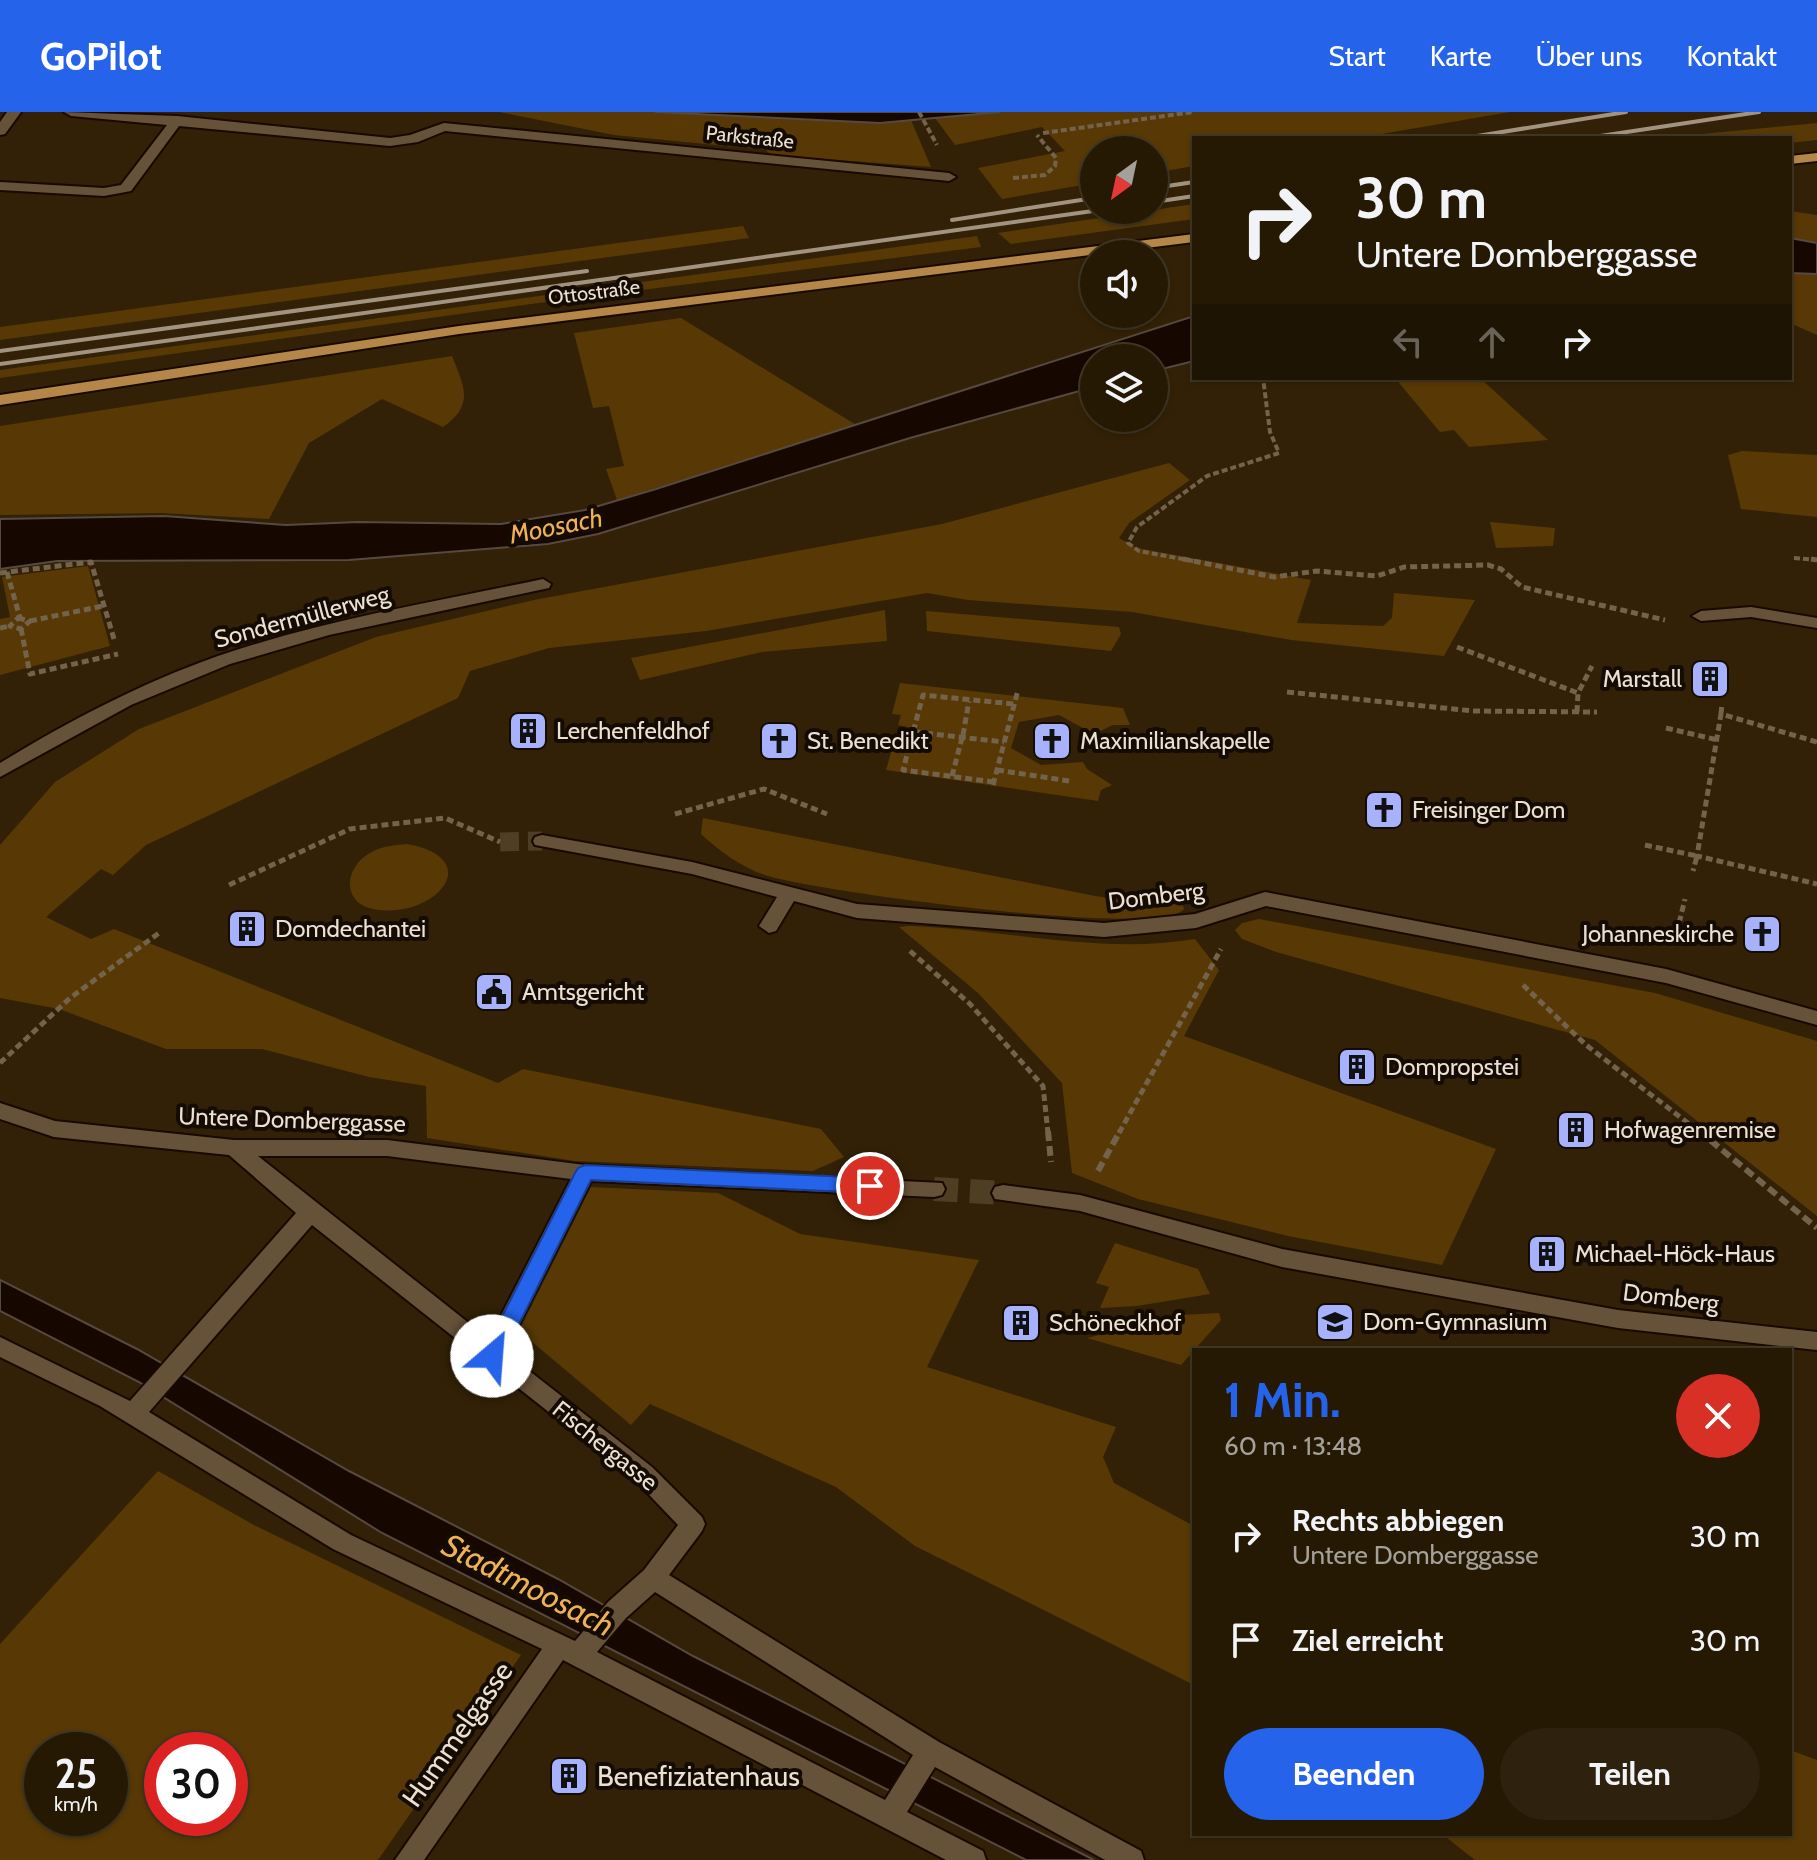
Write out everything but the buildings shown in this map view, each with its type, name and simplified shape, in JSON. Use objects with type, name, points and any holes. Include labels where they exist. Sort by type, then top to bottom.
[{"type":"main road","points":[[1792,160],[1817,157]]},
{"type":"main road","name":"Ottostraße","points":[[0,400],[474,328],[1192,238]]},
{"type":"street","points":[[0,131],[14,112]]},
{"type":"street","name":"Parkstraße","points":[[71,112],[390,142],[413,139],[444,127],[949,177]]},
{"type":"street","points":[[0,186],[104,192],[126,188],[177,120]]},
{"type":"street","name":"Sondermüllerweg","points":[[0,771],[134,697],[255,650],[339,628],[543,584]]},
{"type":"street","points":[[1701,616],[1751,612],[1817,623]]},
{"type":"street","name":"Domberg","points":[[542,841],[692,868],[857,911],[1104,930],[1196,921],[1265,899],[1666,976],[1817,1018]]},
{"type":"street","points":[[769,926],[789,894]]},
{"type":"street","name":"Untere Domberggasse","points":[[3,1116],[54,1129],[234,1148],[387,1148],[585,1173],[934,1189]]},
{"type":"street","name":"Fischergasse","points":[[234,1148],[310,1212],[644,1474],[693,1524],[653,1578],[575,1648]]},
{"type":"street","points":[[492,1356],[585,1173]]},
{"type":"street","name":"Domberg","points":[[1003,1193],[1080,1203],[1282,1258],[1618,1319],[1817,1341]]},
{"type":"street","points":[[132,1414],[175,1369],[310,1212]]},
{"type":"street","points":[[0,1346],[132,1414],[342,1542],[575,1648],[895,1809],[973,1860]]},
{"type":"street","points":[[653,1578],[926,1758],[1131,1860]]},
{"type":"street","name":"Hummelgasse","points":[[408,1860],[575,1648]]},
{"type":"street","points":[[895,1809],[926,1758]]},
{"type":"path","points":[[919,112],[934,139]]},
{"type":"path","points":[[1043,133],[1193,112]]},
{"type":"path","points":[[1013,178],[1045,175],[1055,166],[1056,158],[1037,135]]},
{"type":"path","points":[[1263,380],[1270,432],[1279,453],[1207,476],[1137,527],[1128,543],[1139,551],[1274,577],[1317,571],[1377,576],[1404,567],[1488,565],[1501,569],[1516,585],[1671,622],[1701,616]]},
{"type":"path","points":[[1794,558],[1817,560]]},
{"type":"path","points":[[0,573],[91,562],[114,639]]},
{"type":"path","points":[[7,572],[20,618]]},
{"type":"path","points":[[10,626],[12,621],[20,618],[30,621],[103,606]]},
{"type":"path","points":[[21,629],[30,621]]},
{"type":"path","points":[[0,628],[10,626],[21,629]]},
{"type":"path","points":[[21,629],[30,674],[118,654]]},
{"type":"path","points":[[1457,647],[1578,693]]},
{"type":"path","points":[[1577,712],[1578,693],[1592,666]]},
{"type":"path","points":[[1014,704],[923,695],[903,770],[993,784],[1018,690]]},
{"type":"path","points":[[1287,692],[1473,711],[1597,712]]},
{"type":"path","points":[[952,776],[970,700]]},
{"type":"path","points":[[1693,871],[1722,703]]},
{"type":"path","points":[[1721,714],[1817,742]]},
{"type":"path","points":[[1666,728],[1718,740]]},
{"type":"path","points":[[915,732],[1004,742]]},
{"type":"path","points":[[997,770],[1069,781]]},
{"type":"path","points":[[675,814],[764,789],[827,814]]},
{"type":"path","points":[[229,885],[350,829],[445,818],[500,842]]},
{"type":"path","points":[[1645,845],[1817,884]]},
{"type":"path","points":[[1666,976],[1685,899]]},
{"type":"path","points":[[857,911],[903,945],[970,1004],[1043,1086],[1054,1199]]},
{"type":"path","points":[[1080,1203],[1221,952],[1231,911]]},
{"type":"path","points":[[0,1063],[70,998],[159,933]]},
{"type":"path","points":[[1476,940],[1586,1045],[1689,1123],[1817,1228]]},
{"type":"shaded area","points":[[499,112],[655,112],[880,123],[911,120],[931,167],[771,155],[766,150],[614,135]]},
{"type":"shaded area","points":[[1000,112],[1510,112],[1370,136],[1192,136],[1192,166],[1168,171],[1168,136],[1080,136],[1080,185],[1002,199],[978,168],[1065,151],[1042,127],[955,145],[935,118]]},
{"type":"shaded area","points":[[1817,123],[1817,140],[1792,143],[1792,136],[1681,136]]},
{"type":"shaded area","points":[[1192,204],[1192,219],[1168,223],[1168,208]]},
{"type":"shaded area","points":[[1792,211],[1817,215],[1817,243],[1792,238]]},
{"type":"shaded area","points":[[1080,221],[1080,224],[1157,224],[1011,244],[998,233]]},
{"type":"shaded area","points":[[743,226],[749,238],[0,340],[0,327]]},
{"type":"shaded area","points":[[977,236],[981,247],[531,304],[0,378],[0,370]]},
{"type":"shaded area","points":[[1792,273],[1817,274],[1817,335],[1792,324]]},
{"type":"shaded area","points":[[681,318],[858,426],[617,500],[606,469],[624,466],[609,406],[593,408],[574,333]]},
{"type":"shaded area","points":[[452,356],[464,394],[460,411],[453,419],[443,427],[382,399],[309,443],[269,519],[161,513],[0,515],[0,426]]},
{"type":"shaded area","points":[[1397,380],[1482,380],[1548,440],[1469,447],[1454,430],[1440,432]]},
{"type":"shaded area","points":[[1742,451],[1817,455],[1817,517],[1741,509],[1728,455]]},
{"type":"shaded area","points":[[1169,463],[1190,480],[1129,523],[1119,538],[1137,548],[1311,580],[1297,623],[1383,626],[1392,618],[1394,593],[1475,600],[1444,656],[1291,640],[1132,612],[968,600],[927,593],[706,631],[549,648],[470,671],[458,698],[146,845],[113,875],[101,869],[46,917],[91,939],[114,929],[498,1083],[523,1069],[821,1129],[844,1157],[813,1171],[575,1161],[427,1138],[426,1086],[369,1077],[262,1049],[166,1049],[59,1009],[0,998],[0,845],[55,782],[139,729],[376,637],[534,600],[942,524]]},
{"type":"shaded area","points":[[1490,522],[1555,528],[1553,546],[1496,548]]},
{"type":"shaded area","points":[[88,566],[110,646],[0,675],[0,619],[10,617],[2,577]]},
{"type":"shaded area","points":[[885,610],[887,641],[762,652],[640,680],[631,658]]},
{"type":"shaded area","points":[[926,611],[1119,627],[1121,634],[1111,651],[927,631]]},
{"type":"shaded area","points":[[900,683],[1123,708],[1130,725],[1113,725],[1094,734],[1059,715],[1019,722],[1011,748],[1041,765],[1083,762],[1087,769],[1112,785],[1101,790],[1098,801],[886,770],[895,739],[906,738],[911,732],[908,727],[898,725],[901,715],[892,714]]},
{"type":"shaded area","points":[[703,818],[1095,896],[1141,903],[1170,899],[1182,903],[1184,909],[1161,917],[1115,919],[1054,916],[915,901],[799,883],[759,873],[732,859],[701,834]]},
{"type":"shaded area","points":[[407,844],[432,852],[445,862],[448,874],[443,887],[432,898],[415,906],[395,910],[362,905],[351,891],[350,883],[356,865],[376,850]]},
{"type":"shaded area","points":[[1259,919],[1655,993],[1817,1041],[1817,1216],[1595,1040],[1276,952],[1242,939],[1235,930],[1242,923]]},
{"type":"shaded area","points":[[899,927],[1088,943],[1159,943],[1195,939],[1219,970],[1184,1036],[1496,1149],[1442,1265],[1288,1236],[1138,1199],[1072,1173],[1062,1083],[978,993]]},
{"type":"shaded area","points":[[591,1187],[718,1193],[800,1234],[979,1260],[927,1367],[1116,1427],[1103,1457],[1114,1483],[1192,1525],[1192,1684],[915,1546],[836,1487],[650,1404],[631,1425],[519,1331]]},
{"type":"shaded area","points":[[1115,1243],[1198,1269],[1210,1294],[1137,1306],[1100,1308],[1109,1287],[1096,1283]]},
{"type":"shaded area","points":[[1219,1313],[1221,1320],[1196,1348],[1192,1348],[1192,1353],[1181,1365],[1087,1338],[1181,1315]]},
{"type":"shaded area","points":[[158,1471],[254,1525],[521,1655],[378,1860],[0,1860],[0,1644]]},
{"type":"shaded area","points":[[1792,1751],[1817,1760],[1817,1860],[1475,1860],[1445,1836],[1792,1836]]},
{"type":"water","points":[[655,112],[1000,112],[880,123]]},
{"type":"water","points":[[1792,238],[1817,243],[1817,274],[1792,273]]},
{"type":"water","points":[[1192,317],[1192,362],[1168,368],[1168,344],[1107,344],[1157,328],[1168,328],[1168,324]]},
{"type":"water","name":"Moosach","points":[[1080,353],[1080,391],[910,438],[598,534],[548,544],[349,560],[57,561],[0,569],[0,519],[164,516],[286,525],[358,522],[501,524],[585,510]]},
{"type":"water","name":"Stadtmoosach","points":[[0,1280],[137,1349],[349,1471],[558,1579],[693,1656],[1094,1860],[1026,1860],[382,1533],[139,1382],[0,1311]]},
{"type":"tunnel","points":[[500,842],[542,841]]},
{"type":"tunnel","points":[[934,1189],[1003,1193]]},
{"type":"railway","points":[[1477,136],[1626,112]]},
{"type":"railway","points":[[1600,136],[1759,112]]},
{"type":"railway","points":[[1168,186],[1192,182]]},
{"type":"railway","points":[[1168,200],[1192,196]]},
{"type":"railway","points":[[952,220],[1080,200]]},
{"type":"railway","points":[[0,364],[1080,213]]},
{"type":"railway","points":[[0,351],[587,271]]},
{"type":"place","name":"Marstall","points":[[1710,679]]},
{"type":"place","name":"Lerchenfeldhof","points":[[528,731]]},
{"type":"place","name":"St. Benedikt","points":[[779,741]]},
{"type":"place","name":"Maximilianskapelle","points":[[1052,741]]},
{"type":"place","name":"Freisinger Dom","points":[[1384,810]]},
{"type":"place","name":"Domdechantei","points":[[247,929]]},
{"type":"place","name":"Johanneskirche","points":[[1762,934]]},
{"type":"place","name":"Amtsgericht","points":[[494,992]]},
{"type":"place","name":"Dompropstei","points":[[1357,1067]]},
{"type":"place","name":"Hofwagenremise","points":[[1576,1130]]},
{"type":"place","name":"Michael-Höck-Haus","points":[[1547,1254]]},
{"type":"place","name":"Dom-Gymnasium","points":[[1335,1322]]},
{"type":"place","name":"Schöneckhof","points":[[1021,1323]]},
{"type":"place","name":"Benefiziatenhaus","points":[[569,1776]]},
{"type":"route","points":[[492,1356],[585,1173],[870,1186]]}]
